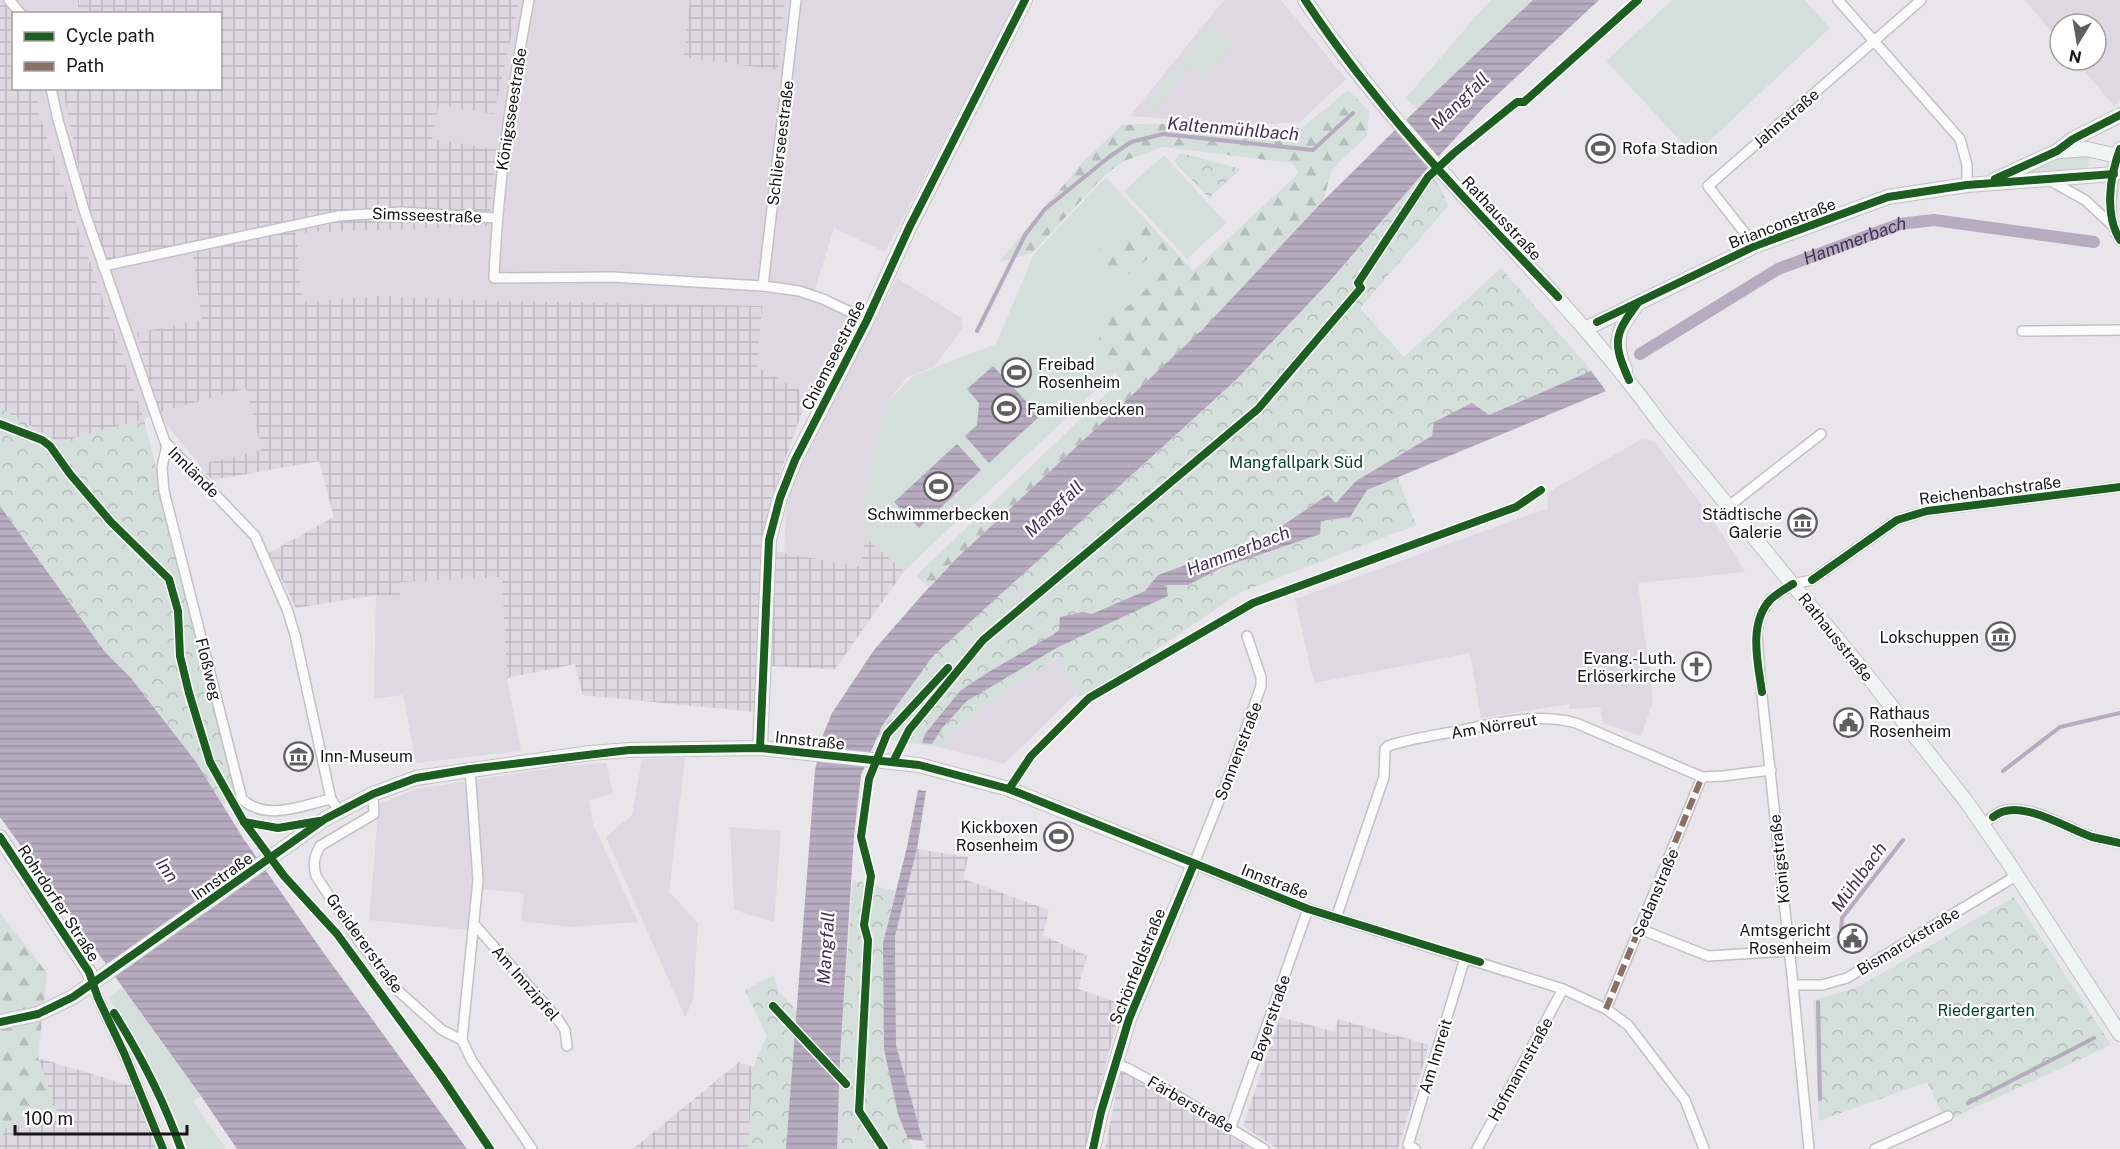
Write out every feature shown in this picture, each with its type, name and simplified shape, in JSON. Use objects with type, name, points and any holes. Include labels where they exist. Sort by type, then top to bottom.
[{"type":"main road","name":"Chiemseestraße","points":[[760,748],[769,540],[780,498],[795,460],[867,320],[909,228],[1025,0]]},
{"type":"main road","name":"Rathausstraße","points":[[1305,0],[1331,39],[1379,102],[1558,297],[1629,380],[1660,423],[1862,669],[1983,825],[2120,1034]]},
{"type":"main road","name":"Brianconstraße","points":[[1987,183],[2057,151],[2073,139],[2120,115]]},
{"type":"main road","name":"Brianconstraße","points":[[2057,151],[2086,149],[2119,153]]},
{"type":"main road","points":[[2114,174],[2119,153]]},
{"type":"main road","name":"Brianconstraße","points":[[1585,329],[1755,246],[1888,197],[1967,185],[2114,174]]},
{"type":"main road","points":[[1629,380],[1620,358],[1618,336],[1622,325],[1639,302]]},
{"type":"main road","name":"Innstraße","points":[[0,1022],[38,1014],[73,997],[277,853],[335,805],[416,778],[590,753],[629,750],[760,748],[919,765],[1009,789],[1194,864]]},
{"type":"main road","name":"Rohrdorfer Straße","points":[[0,837],[89,972],[93,984]]},
{"type":"main road","name":"Schönfeldstraße","points":[[1093,1149],[1101,1112],[1129,1019],[1194,864]]},
{"type":"street","points":[[9,0],[19,12]]},
{"type":"street","name":"Königsseestraße","points":[[496,218],[511,92],[529,0]]},
{"type":"street","name":"Schlierseestraße","points":[[763,286],[796,0]]},
{"type":"street","points":[[1838,0],[1960,139],[1967,165],[1967,185]]},
{"type":"street","name":"Jahnstraße","points":[[1755,246],[1708,186],[1921,0]]},
{"type":"street","name":"Innlände","points":[[51,90],[84,210],[166,445],[255,536],[287,609],[335,805]]},
{"type":"street","points":[[2113,226],[2111,198],[2114,174]]},
{"type":"street","points":[[2049,180],[2085,200],[2113,226],[2120,240]]},
{"type":"street","name":"Simsseestraße","points":[[103,266],[338,216],[401,212],[496,218],[494,278],[612,277],[763,286],[799,291],[823,299],[867,320]]},
{"type":"street","points":[[2022,331],[2120,330]]},
{"type":"street","points":[[1729,506],[1821,434]]},
{"type":"street","name":"Floßweg","points":[[166,445],[162,467],[164,491],[242,799],[259,811],[272,812],[335,805]]},
{"type":"street","name":"Reichenbachstraße","points":[[1793,584],[1812,580],[1897,520],[1917,513],[2120,487]]},
{"type":"street","name":"Königstraße","points":[[1793,584],[1770,599],[1760,616],[1757,632],[1809,1149]]},
{"type":"street","name":"Sonnenstraße","points":[[1194,864],[1234,763],[1261,686],[1261,677],[1246,636]]},
{"type":"street","name":"Am Nörreut","points":[[1335,918],[1384,777],[1385,748],[1388,746],[1495,723],[1533,718],[1556,719],[1576,723],[1702,777],[1770,770]]},
{"type":"street","name":"Am Innzipfel","points":[[462,1040],[478,880],[470,769]]},
{"type":"street","name":"Sedanstraße","points":[[1606,1009],[1702,777]]},
{"type":"street","name":"Greidererstraße","points":[[373,794],[374,814],[320,846],[313,865],[316,876],[357,938],[396,989],[442,1030],[462,1040]]},
{"type":"street","points":[[1983,825],[1998,813],[2015,810],[2051,819],[2091,837],[2120,843]]},
{"type":"street","name":"Innstraße","points":[[1194,864],[1308,909],[1563,989],[1606,1009],[1628,1025],[1685,1100],[1704,1149]]},
{"type":"street","name":"Bismarckstraße","points":[[1793,986],[1822,985],[1847,978],[2016,876]]},
{"type":"street","name":"Bayerstraße","points":[[1231,1127],[1308,909]]},
{"type":"street","name":"Am Innzipfel","points":[[474,924],[557,1018],[565,1030],[567,1046]]},
{"type":"street","points":[[1640,929],[1708,956],[1790,951]]},
{"type":"street","name":"Am Innreit","points":[[1415,1149],[1407,1145],[1466,958]]},
{"type":"street","points":[[93,984],[163,1149]]},
{"type":"street","name":"Hofmannstraße","points":[[1477,1149],[1563,989]]},
{"type":"street","points":[[462,1040],[472,1061],[532,1149]]},
{"type":"street","name":"Färberstraße","points":[[1116,1064],[1167,1089],[1264,1149]]},
{"type":"street","points":[[1875,1149],[1948,1116]]},
{"type":"shaded area","points":[[0,0],[1017,0],[885,252],[834,228],[813,296],[852,314],[808,395],[772,496],[763,549],[784,553],[787,500],[800,469],[897,278],[961,318],[963,327],[934,367],[908,377],[886,403],[866,538],[904,571],[835,669],[770,666],[756,712],[583,695],[575,664],[507,678],[521,751],[416,763],[403,695],[374,699],[376,595],[296,608],[269,553],[334,517],[319,461],[212,480],[157,413],[144,419],[59,442],[0,408]]},
{"type":"shaded area","points":[[0,0],[3,0],[12,17],[12,90],[36,90],[39,114],[144,419],[59,442],[0,408]]},
{"type":"shaded area","points":[[78,0],[519,0],[494,114],[439,105],[432,139],[496,149],[488,226],[296,233],[302,302],[379,296],[500,301],[762,306],[757,367],[808,395],[772,496],[763,549],[860,567],[866,538],[904,571],[835,669],[770,666],[756,712],[583,695],[575,664],[507,678],[502,577],[400,582],[400,595],[376,595],[296,608],[269,553],[334,517],[319,461],[212,480],[198,465],[262,450],[246,388],[157,413],[137,333],[202,320],[191,244],[105,260],[82,184],[63,90],[222,90],[222,12],[79,12]]},
{"type":"shaded area","points":[[690,0],[785,0],[778,70],[684,57]]},
{"type":"shaded area","points":[[1224,0],[1281,0],[1346,79],[1300,122],[1248,125],[1130,116]]},
{"type":"shaded area","points":[[2025,0],[2120,0],[2120,99],[2114,106],[2085,72],[2108,72],[2108,12],[2048,12],[2048,28]]},
{"type":"shaded area","points":[[1642,439],[1655,442],[1719,529],[1745,572],[1638,583],[1653,701],[1641,736],[1603,723],[1600,707],[1570,709],[1569,704],[1481,718],[1470,653],[1314,683],[1295,599],[1548,508],[1547,493]]},
{"type":"shaded area","points":[[1059,657],[1076,694],[1004,764],[939,747],[993,699]]},
{"type":"shaded area","points":[[685,758],[669,892],[698,923],[693,1000],[685,1017],[606,837],[632,815],[642,759]]},
{"type":"shaded area","points":[[606,763],[613,794],[589,800],[593,824],[638,922],[569,927],[521,921],[524,893],[472,888],[468,930],[369,920],[379,804],[416,789],[564,766]]},
{"type":"shaded area","points":[[730,827],[781,831],[774,922],[734,910]]},
{"type":"shaded area","points":[[917,849],[968,857],[963,879],[1049,910],[1043,935],[1087,956],[1078,989],[1122,1004],[1105,1066],[1087,1149],[927,1149],[896,1045],[895,936]]},
{"type":"shaded area","points":[[1280,1017],[1335,1032],[1338,1019],[1429,1045],[1398,1149],[1278,1149],[1243,1126]]},
{"type":"shaded area","points":[[38,1058],[132,1086],[156,1149],[0,1149],[0,1139],[5,1128],[59,1118]]},
{"type":"shaded area","points":[[739,1062],[753,1067],[748,1149],[633,1149]]},
{"type":"shaded area","points":[[1121,1069],[1251,1149],[1105,1149]]},
{"type":"green space","points":[[1492,0],[1533,0],[1418,109],[1406,98]]},
{"type":"green space","points":[[1672,0],[1804,0],[1830,28],[1694,155],[1606,61]]},
{"type":"green space","points":[[1211,23],[1235,42],[1206,78],[1190,66],[1154,111],[1146,105]]},
{"type":"green space","points":[[1348,90],[1369,111],[1367,136],[1332,169],[1323,201],[1204,328],[958,557],[929,587],[916,576],[1120,381],[1110,361],[1100,348],[1098,327],[1132,303],[1172,263],[1161,248],[1129,274],[1112,279],[1095,263],[1102,246],[1145,219],[1193,271],[1299,173],[1292,163],[1163,147],[1124,161],[1105,175],[1032,253],[999,262],[1083,162],[1122,125],[1302,128]]},
{"type":"green space","points":[[1181,153],[1241,169],[1209,198],[1174,161]]},
{"type":"green space","points":[[1164,155],[1226,223],[1187,259],[1124,191]]},
{"type":"green space","points":[[2067,156],[2089,156],[2088,169],[2022,175]]},
{"type":"green space","name":"Mangfallpark Süd","points":[[1426,170],[1440,186],[1448,206],[1360,308],[1404,357],[1501,268],[1584,362],[1606,391],[1397,476],[1416,525],[1241,592],[1104,685],[1078,697],[1058,657],[993,699],[939,747],[876,738],[882,726],[933,656],[1236,380],[1331,281]]},
{"type":"green space","name":"Freibad Rosenheim","points":[[1106,177],[1193,271],[1117,370],[904,571],[866,538],[862,505],[886,403],[913,376],[996,344],[1034,254]]},
{"type":"green space","points":[[0,408],[59,442],[144,419],[236,797],[223,805],[170,728],[131,678],[105,652],[0,506]]},
{"type":"green space","points":[[853,880],[895,891],[883,943],[898,1114],[913,1149],[748,1149],[753,1067],[767,1036],[745,990],[774,975],[778,991],[840,1056]]},
{"type":"green space","name":"Riedergarten","points":[[2014,897],[2111,1045],[1946,1121],[1927,1082],[1819,1121],[1813,1000],[1856,988]]},
{"type":"green space","points":[[0,913],[47,973],[38,1058],[59,1118],[6,1128],[0,1139]]},
{"type":"green space","points":[[123,988],[201,1096],[193,1101],[226,1149],[188,1149],[172,1109],[109,997]]},
{"type":"water","name":"Mangfall","points":[[1533,0],[1599,0],[1484,107],[1330,281],[1236,380],[933,656],[882,726],[861,775],[854,836],[840,1057],[837,1149],[786,1149],[815,770],[823,735],[832,713],[874,650],[958,557],[1204,328],[1323,201]]},
{"type":"water","name":"Familienbecken","points":[[993,366],[1040,416],[989,463],[965,436],[977,425],[979,403],[967,389]]},
{"type":"water","points":[[1591,371],[1606,391],[1367,490],[1350,517],[1321,521],[1320,534],[1221,568],[1188,585],[1166,585],[1168,596],[1058,647],[967,701],[942,728],[932,744],[922,743],[925,734],[960,691],[1054,634],[1059,630],[1060,617],[1083,612],[1092,614],[1145,591],[1158,575],[1267,536],[1328,495],[1336,503],[1356,481],[1432,436],[1434,422],[1472,403],[1489,415]]},
{"type":"water","name":"Schwimmerbecken","points":[[957,444],[981,470],[919,528],[894,502]]},
{"type":"water","name":"Inn","points":[[0,506],[105,652],[131,678],[196,762],[243,838],[467,1149],[237,1149],[0,817]]},
{"type":"water","points":[[918,790],[926,791],[917,849],[895,936],[896,1045],[923,1141],[908,1139],[898,1114],[884,1049],[883,943],[907,847]]},
{"type":"waterway","name":"Kaltenmühlbach","points":[[977,331],[1025,235],[1045,209],[1131,142],[1163,134],[1313,150],[1353,113]]},
{"type":"waterway","name":"Hammerbach","points":[[1640,354],[1778,269],[1900,224],[1934,220],[2094,242]]},
{"type":"waterway","name":"Mühlbach","points":[[2003,771],[2060,727],[2120,713]]},
{"type":"waterway","name":"Mühlbach","points":[[1841,930],[1842,918],[1903,840]]},
{"type":"waterway","name":"Mühlbach","points":[[1818,1002],[1820,1099]]},
{"type":"waterway","points":[[1968,1103],[2094,1038]]},
{"type":"marked path","points":[[1606,1009],[1702,777]]},
{"type":"cycle path","points":[[760,748],[769,540],[780,498],[795,460],[867,320],[909,228],[1025,0]]},
{"type":"cycle path","points":[[1305,0],[1362,79],[1393,117],[1457,190],[1558,297]]},
{"type":"cycle path","points":[[893,762],[909,730],[983,640],[1258,409],[1361,288],[1358,283],[1428,177],[1517,102],[1524,102],[1638,0]]},
{"type":"cycle path","points":[[1995,179],[2057,151],[2073,139],[2120,115]]},
{"type":"cycle path","points":[[2120,149],[2110,195],[2112,219],[2120,240]]},
{"type":"cycle path","points":[[1597,322],[1755,246],[1888,197],[1967,185],[2114,174]]},
{"type":"cycle path","points":[[1629,380],[1620,357],[1618,340],[1623,324],[1637,304]]},
{"type":"cycle path","points":[[0,424],[42,440],[50,446],[70,474],[111,522],[169,579],[178,611],[180,656],[189,693],[210,762],[220,780],[244,822],[284,876],[337,934],[441,1076],[490,1149]]},
{"type":"cycle path","points":[[1812,580],[1897,520],[1927,511],[2120,487]]},
{"type":"cycle path","points":[[1009,789],[1031,756],[1089,698],[1253,603],[1516,507],[1541,490]]},
{"type":"cycle path","points":[[1762,692],[1756,644],[1759,621],[1770,600],[1793,584]]},
{"type":"cycle path","points":[[884,1149],[859,1111],[868,940],[864,925],[871,876],[861,837],[869,779],[887,734],[948,668]]},
{"type":"cycle path","points":[[0,1022],[38,1014],[73,997],[325,819],[373,794],[416,778],[470,769],[629,750],[760,748],[919,765],[1009,789],[1308,909],[1480,962]]},
{"type":"cycle path","points":[[1993,817],[2003,811],[2028,812],[2092,837],[2120,843]]},
{"type":"cycle path","points":[[244,822],[278,828],[319,821]]},
{"type":"cycle path","points":[[0,837],[89,972],[163,1149]]},
{"type":"cycle path","points":[[1093,1149],[1101,1112],[1129,1019],[1194,864]]},
{"type":"cycle path","points":[[773,1006],[846,1084]]},
{"type":"cycle path","points":[[114,1013],[151,1079],[181,1149]]},
{"type":"place","name":"Rofa Stadion","points":[[1601,148]]},
{"type":"place","name":"Freibad Rosenheim","points":[[1017,373]]},
{"type":"place","name":"Familienbecken","points":[[1006,409]]},
{"type":"place","name":"Schwimmerbecken","points":[[938,486]]},
{"type":"place","name":"Städtische Galerie","points":[[1803,523]]},
{"type":"place","name":"Lokschuppen","points":[[2000,637]]},
{"type":"place","name":"Evang.-Luth. Erlöserkirche","points":[[1697,667]]},
{"type":"place","name":"Rathaus Rosenheim","points":[[1848,722]]},
{"type":"place","name":"Inn-Museum","points":[[299,756]]},
{"type":"place","name":"Kickboxen Rosenheim","points":[[1059,836]]},
{"type":"place","name":"Amtsgericht Rosenheim","points":[[1852,939]]}]
